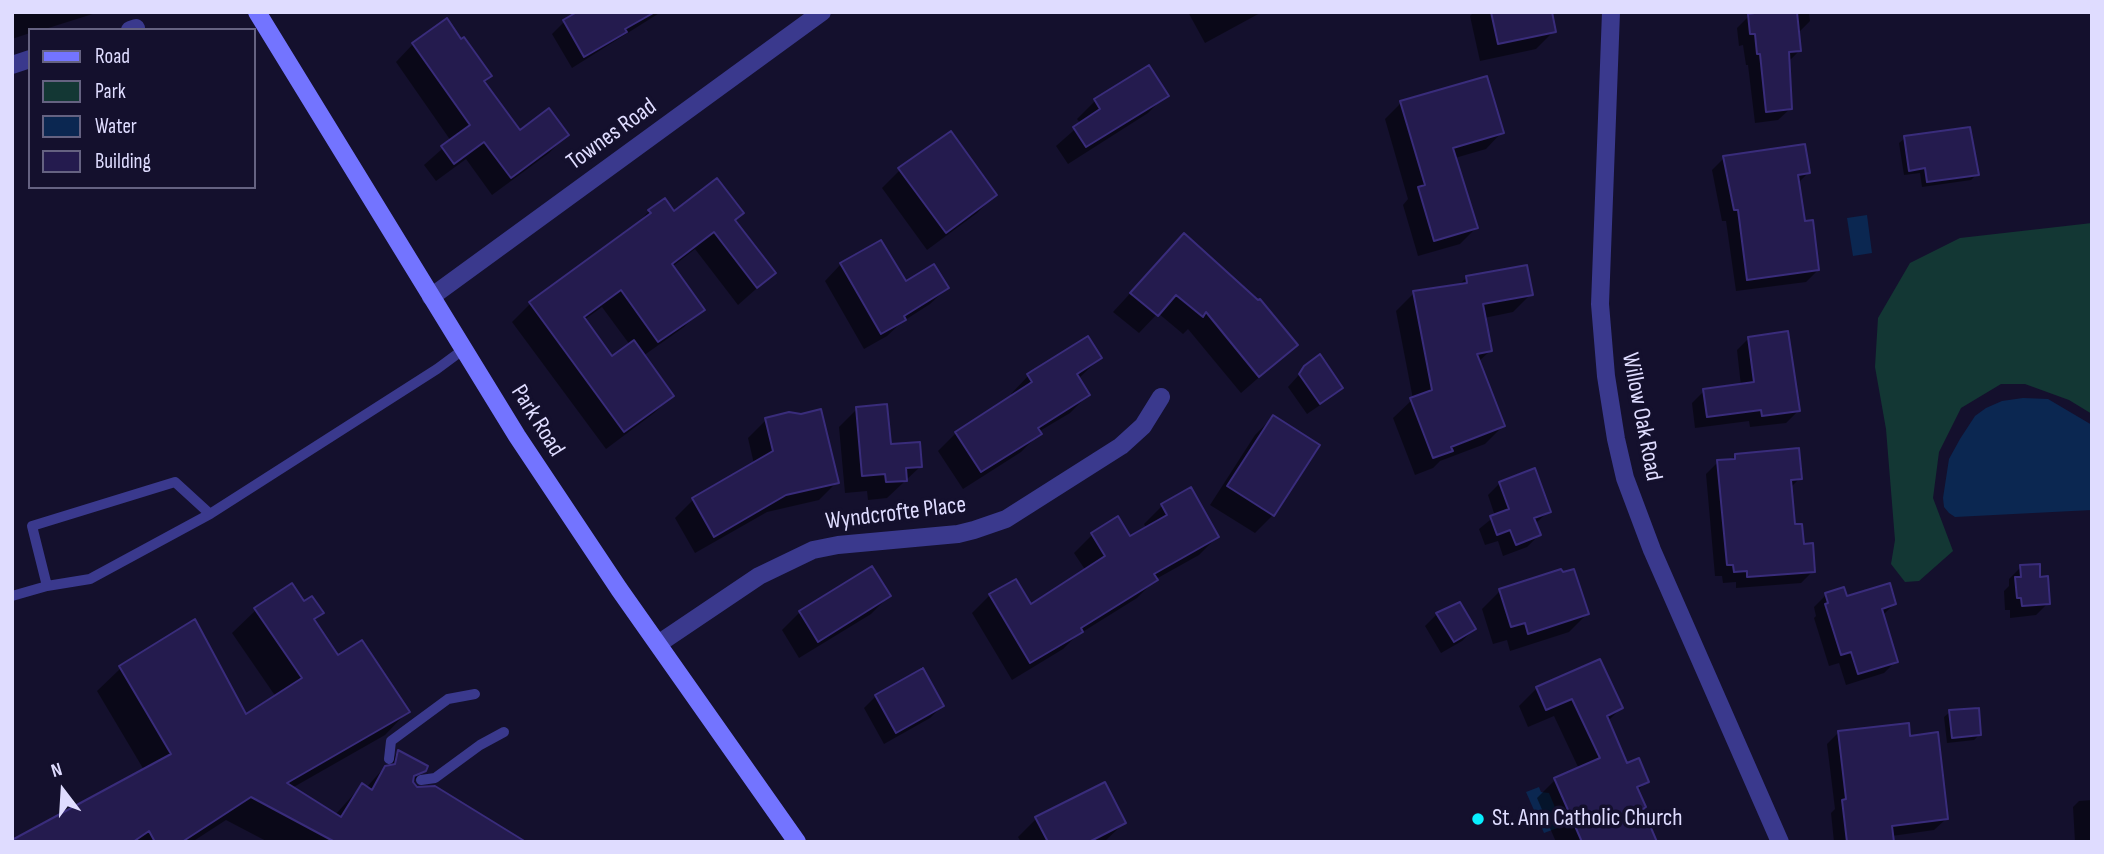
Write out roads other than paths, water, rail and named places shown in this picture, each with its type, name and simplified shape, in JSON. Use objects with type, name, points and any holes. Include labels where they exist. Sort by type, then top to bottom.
[{"type":"main road","name":"Park Road","points":[[257,12],[563,507],[797,842]]},
{"type":"street","name":"Townes Road","points":[[431,297],[822,12]]},
{"type":"street","name":"Willow Oak Road","points":[[1611,12],[1600,304],[1606,376],[1619,453],[1625,478],[1651,550],[1780,842]]},
{"type":"street","name":"Wyndcrofte Place","points":[[659,644],[759,576],[813,550],[838,545],[958,534],[1006,519],[1121,446],[1143,426],[1161,397]]},
{"type":"lane","points":[[12,596],[47,586],[90,579],[210,514],[464,349]]},
{"type":"lane","points":[[47,586],[32,526],[175,482],[210,514]]},
{"type":"lane","points":[[389,758],[391,741],[400,734],[448,699],[475,694]]},
{"type":"lane","points":[[421,779],[435,778],[480,745],[504,732]]},
{"type":"water","points":[[1867,215],[1872,253],[1853,256],[1847,218]]},
{"type":"water","points":[[2048,399],[2092,425],[2092,510],[1955,517],[1944,507],[1943,498],[1949,459],[1960,439],[1975,416],[1986,408],[2002,401]]},
{"type":"water","points":[[1539,787],[1541,792],[1549,793],[1563,826],[1544,833],[1526,792]]},
{"type":"place","name":"St. Ann Catholic Church","points":[[1478,819]]}]
